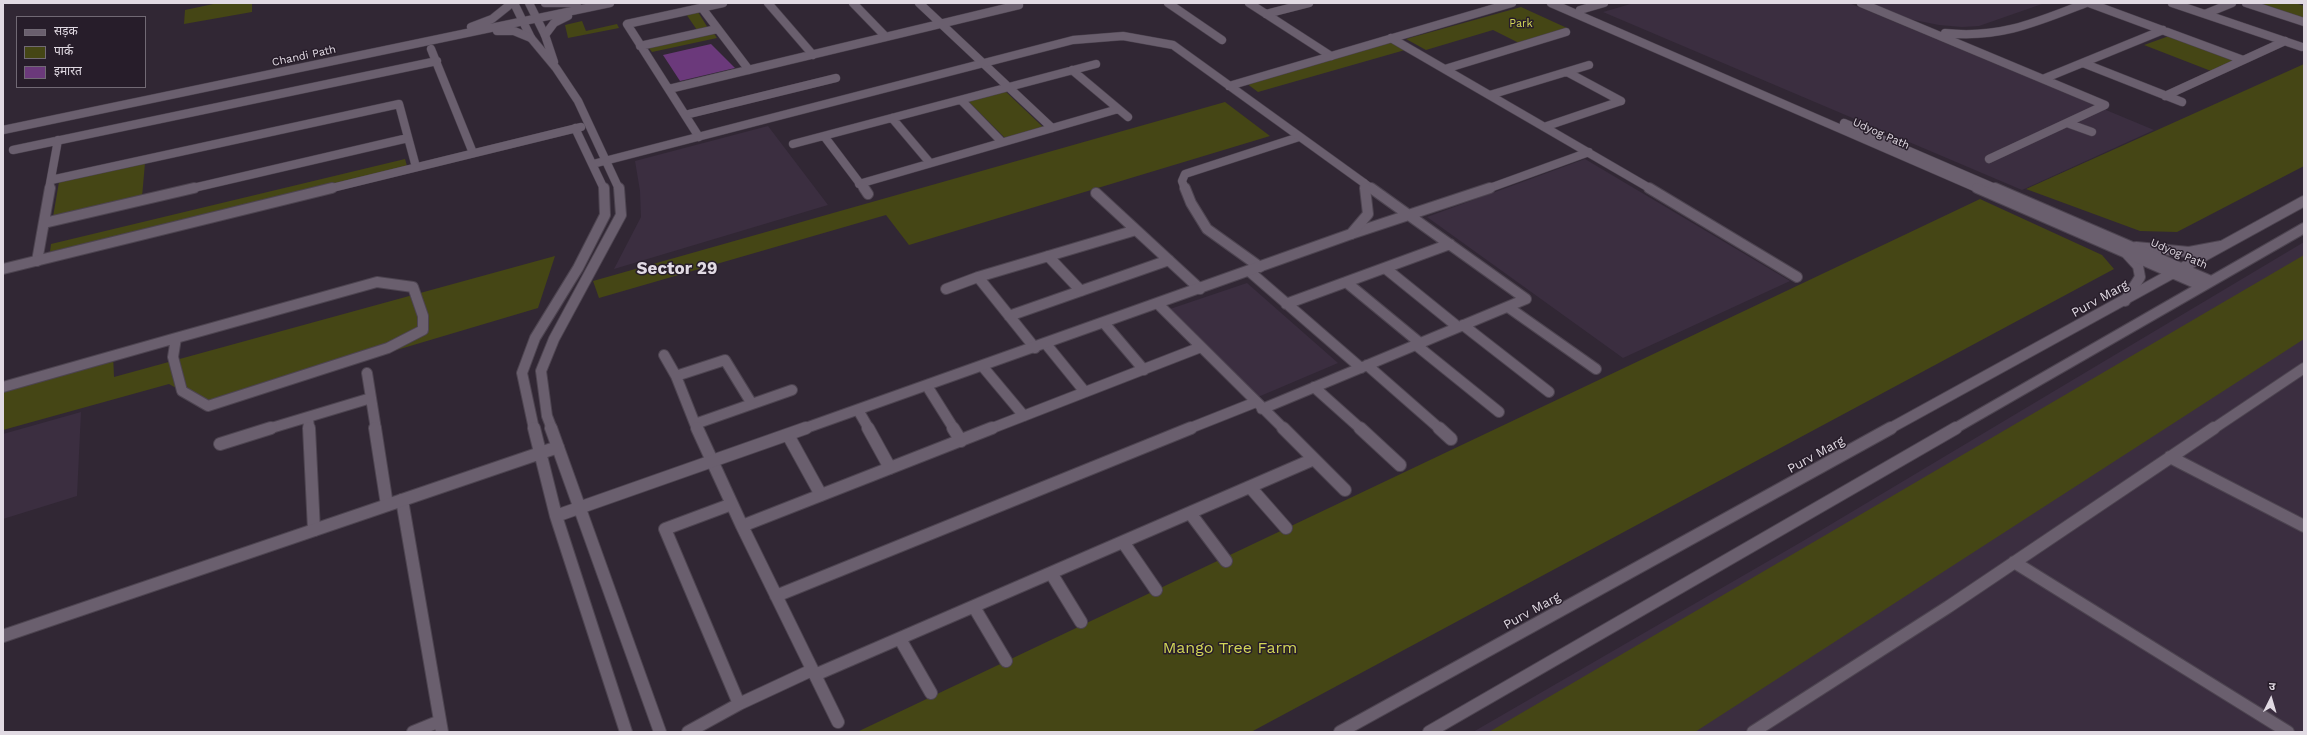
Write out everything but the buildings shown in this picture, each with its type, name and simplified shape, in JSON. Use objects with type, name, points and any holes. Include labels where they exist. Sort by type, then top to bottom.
[{"type":"street","points":[[467,30],[492,19],[513,3],[531,38],[556,68],[578,101],[619,186],[621,215],[554,339],[542,371],[547,416],[660,732]]},
{"type":"street","points":[[529,3],[545,35],[556,68]]},
{"type":"street","points":[[544,3],[577,3]]},
{"type":"street","name":"Chandi Path","points":[[3,125],[521,19],[587,3]]},
{"type":"street","name":"Chandi Path","points":[[535,16],[610,3]]},
{"type":"street","points":[[699,137],[627,24],[723,3]]},
{"type":"street","points":[[768,3],[813,55]]},
{"type":"street","points":[[853,3],[886,37]]},
{"type":"street","points":[[918,3],[1052,128]]},
{"type":"street","points":[[669,89],[1019,5],[1016,3]]},
{"type":"street","points":[[1168,3],[1222,40]]},
{"type":"street","points":[[1249,3],[1332,56]]},
{"type":"street","points":[[1266,14],[1309,3]]},
{"type":"street","points":[[1229,86],[1512,3]]},
{"type":"street","name":"Udyog Path","points":[[1551,3],[2130,250],[2183,269],[2207,284]]},
{"type":"street","name":"Udyog Path","points":[[1564,3],[2130,250],[2174,274],[2207,284]]},
{"type":"street","points":[[1580,10],[1604,3]]},
{"type":"street","points":[[1861,3],[2105,105],[1989,159]]},
{"type":"street","points":[[1929,31],[1960,36],[1993,35],[2014,30],[2087,3],[2243,60]]},
{"type":"street","points":[[2172,3],[2302,47]]},
{"type":"street","points":[[2205,14],[2232,3]]},
{"type":"street","points":[[2246,3],[2304,22]]},
{"type":"street","points":[[545,35],[562,18],[596,6]]},
{"type":"street","points":[[702,8],[749,70]]},
{"type":"street","points":[[640,46],[717,29]]},
{"type":"street","points":[[467,30],[514,31],[531,38]]},
{"type":"street","name":"Chandi Path","points":[[3,130],[467,30]]},
{"type":"street","points":[[2043,79],[2163,30]]},
{"type":"street","points":[[1445,69],[1566,32]]},
{"type":"street","points":[[593,164],[1073,40],[1101,35],[1152,39],[1173,45],[1526,299],[1314,387],[1259,405],[776,596]]},
{"type":"street","points":[[1391,38],[1589,152],[1797,277]]},
{"type":"street","points":[[2165,96],[2284,41]]},
{"type":"street","points":[[431,49],[473,153]]},
{"type":"street","points":[[13,150],[437,61]]},
{"type":"street","points":[[2083,63],[2182,102]]},
{"type":"street","points":[[793,144],[1096,64]]},
{"type":"street","points":[[1490,95],[1589,65]]},
{"type":"street","points":[[1072,70],[1128,117]]},
{"type":"street","points":[[1544,127],[1621,101],[1567,72]]},
{"type":"street","points":[[685,115],[836,78]]},
{"type":"street","points":[[961,100],[1002,142]]},
{"type":"street","points":[[51,180],[399,104],[416,167]]},
{"type":"street","points":[[859,184],[1118,109]]},
{"type":"street","points":[[892,118],[930,163]]},
{"type":"street","points":[[2067,123],[2092,132]]},
{"type":"street","points":[[3,270],[589,125]]},
{"type":"street","points":[[575,128],[604,188],[605,215],[578,268],[535,338],[522,372],[539,454],[556,516],[626,732]]},
{"type":"street","points":[[824,136],[868,194]]},
{"type":"street","points":[[1260,267],[1207,229],[1191,203],[1182,181],[1185,174],[1299,137]]},
{"type":"street","points":[[44,223],[408,138]]},
{"type":"street","points":[[37,261],[58,140]]},
{"type":"street","points":[[556,516],[1035,348],[1408,214],[1521,178],[1589,152]]},
{"type":"street","points":[[1351,234],[1368,214],[1364,183]]},
{"type":"street","points":[[1096,193],[1200,288]]},
{"type":"street","name":"Purv Marg","points":[[1340,732],[2125,301],[2304,201]]},
{"type":"street","points":[[1429,732],[2304,228]]},
{"type":"street","points":[[946,289],[978,277],[1136,230]]},
{"type":"street","points":[[1286,304],[1450,244]]},
{"type":"street","points":[[2125,301],[2140,277],[2138,266],[2130,250],[2189,252],[2228,244]]},
{"type":"street","points":[[1048,256],[1081,291]]},
{"type":"street","points":[[1009,316],[1169,260]]},
{"type":"street","points":[[1385,268],[1549,392]]},
{"type":"street","points":[[1249,271],[1286,304],[1364,366],[1451,439]]},
{"type":"street","points":[[978,277],[1035,348]]},
{"type":"street","points":[[3,387],[176,338],[377,282],[413,287],[423,316],[423,330],[388,348],[208,406],[182,390],[173,357],[176,338]]},
{"type":"street","points":[[1346,282],[1499,412]]},
{"type":"street","points":[[1158,304],[1345,490]]},
{"type":"street","points":[[1508,307],[1596,369]]},
{"type":"street","points":[[1104,323],[1144,370]]},
{"type":"street","points":[[1046,344],[1085,392]]},
{"type":"street","points":[[742,526],[1201,347]]},
{"type":"street","points":[[664,355],[676,376],[695,424],[742,526],[838,722]]},
{"type":"street","points":[[676,376],[725,360],[752,404]]},
{"type":"street","points":[[983,366],[1024,416]]},
{"type":"street","points":[[1753,732],[1948,607],[2304,368]]},
{"type":"street","points":[[367,373],[388,505]]},
{"type":"street","points":[[927,386],[961,441]]},
{"type":"street","points":[[1314,387],[1400,465]]},
{"type":"street","points":[[695,424],[792,390]]},
{"type":"street","points":[[220,444],[371,398]]},
{"type":"street","points":[[858,410],[890,468]]},
{"type":"street","points":[[308,417],[314,530]]},
{"type":"street","points":[[788,435],[821,495]]},
{"type":"street","points":[[3,636],[539,454],[558,446]]},
{"type":"street","points":[[2170,457],[2304,526]]},
{"type":"street","points":[[688,732],[739,704],[900,639],[1314,460]]},
{"type":"street","points":[[1250,487],[1286,528]]},
{"type":"street","points":[[402,500],[442,726],[413,732]]},
{"type":"street","points":[[732,504],[665,529],[739,704]]},
{"type":"street","points":[[1190,513],[1226,561]]},
{"type":"street","points":[[1123,542],[1156,590]]},
{"type":"street","points":[[2014,562],[2288,732]]},
{"type":"street","points":[[1051,573],[1082,622]]},
{"type":"street","points":[[974,607],[1006,661]]},
{"type":"street","points":[[900,639],[931,693]]},
{"type":"shaded area","points":[[1634,3],[1849,3],[2154,130],[2022,190],[1603,12]]},
{"type":"shaded area","points":[[1870,3],[2042,4],[1979,26],[1962,27],[1939,25],[1909,19]]},
{"type":"shaded area","points":[[768,126],[828,205],[614,269],[641,217],[640,191],[635,161]]},
{"type":"shaded area","points":[[1585,159],[1790,281],[1623,358],[1427,217]]},
{"type":"shaded area","points":[[2304,242],[2304,732],[1473,732],[1803,541]]},
{"type":"shaded area","points":[[1247,283],[1338,363],[1258,397],[1170,309]]},
{"type":"shaded area","points":[[81,412],[77,496],[3,519],[3,434]]},
{"type":"green space","points":[[218,3],[252,3],[252,12],[184,24],[185,10]]},
{"type":"green space","points":[[2254,3],[2295,3],[2304,6],[2304,20]]},
{"type":"green space","name":"Park","points":[[1521,7],[1567,28],[1519,43],[1493,30],[1426,50],[1406,39]]},
{"type":"green space","points":[[698,12],[708,28],[697,30],[686,14]]},
{"type":"green space","points":[[582,21],[586,31],[617,24],[619,28],[568,38],[565,25]]},
{"type":"green space","points":[[713,32],[717,38],[652,52],[648,47]]},
{"type":"green space","points":[[2169,36],[2236,60],[2211,71],[2144,45]]},
{"type":"green space","points":[[1391,42],[1405,50],[1258,92],[1246,83]]},
{"type":"green space","points":[[2304,64],[2304,166],[2177,232],[2140,231],[2026,189]]},
{"type":"green space","points":[[1004,90],[1043,127],[1005,138],[967,100]]},
{"type":"green space","points":[[1225,102],[1270,136],[909,245],[886,215],[599,298],[593,281]]},
{"type":"green space","points":[[405,159],[407,166],[50,252],[51,244]]},
{"type":"green space","points":[[145,163],[142,197],[53,217],[59,182]]},
{"type":"green space","name":"Mango Tree Farm","points":[[1980,199],[2102,255],[2114,269],[1251,732],[857,732]]},
{"type":"green space","points":[[2304,255],[2304,339],[1695,732],[1489,732]]},
{"type":"green space","points":[[555,256],[538,308],[208,406],[169,384],[3,430],[3,383],[113,354],[114,377]]},
{"type":"district","name":"Sector 29","points":[[677,269]]}]
